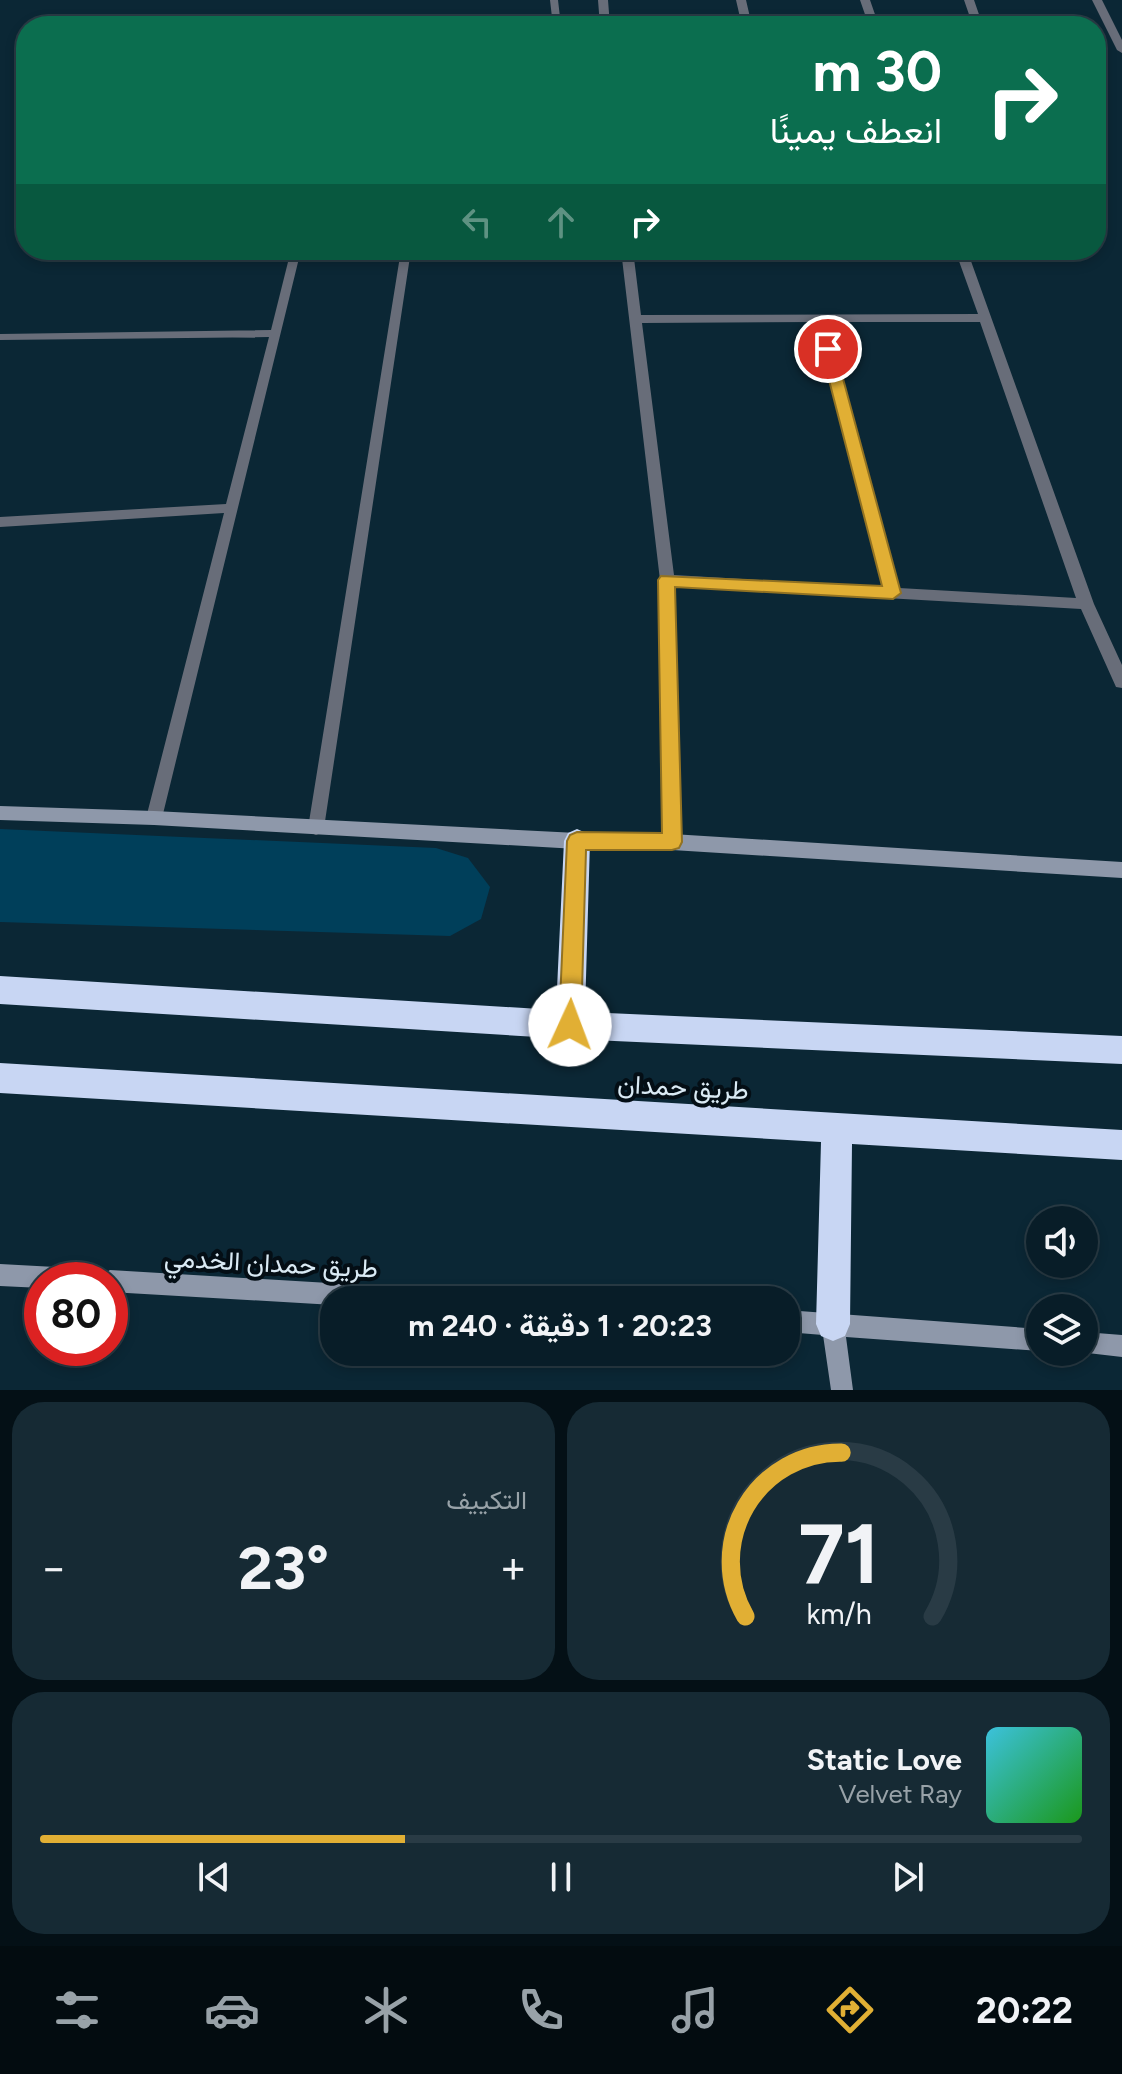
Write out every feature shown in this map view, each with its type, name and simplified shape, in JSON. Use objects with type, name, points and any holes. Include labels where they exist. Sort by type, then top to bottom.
[{"type":"highway","points":[[570,1025],[577,841]]},
{"type":"highway","points":[[0,990],[570,1025],[1122,1050]]},
{"type":"highway","name":"طريق حمدان","points":[[0,1078],[1122,1145]]},
{"type":"highway","points":[[833,1324],[837,1128]]},
{"type":"main road","points":[[0,813],[154,818],[577,841],[672,842],[1122,870]]},
{"type":"main road","points":[[0,1275],[24,1276]]},
{"type":"main road","name":"طريق حمدان الخدمي","points":[[128,1282],[320,1294]]},
{"type":"main road","points":[[800,1322],[1026,1339]]},
{"type":"main road","points":[[833,1324],[842,1390]]},
{"type":"main road","points":[[1098,1344],[1122,1346]]},
{"type":"street","points":[[1106,18],[1122,50]]},
{"type":"street","points":[[628,260],[667,580],[672,842]]},
{"type":"street","points":[[965,260],[1086,604],[1122,682]]},
{"type":"street","points":[[820,318],[893,593]]},
{"type":"street","points":[[635,319],[987,318]]},
{"type":"street","points":[[667,580],[1086,604]]},
{"type":"lane","points":[[154,818],[293,260]]},
{"type":"lane","points":[[316,828],[404,260]]},
{"type":"lane","points":[[0,337],[275,333]]},
{"type":"lane","points":[[0,522],[230,508]]},
{"type":"shaded area","points":[[0,829],[436,848],[468,858],[490,887],[481,919],[450,936],[0,922]]},
{"type":"route","points":[[570,1025],[577,841],[672,842],[667,580],[893,593],[828,349]]}]
